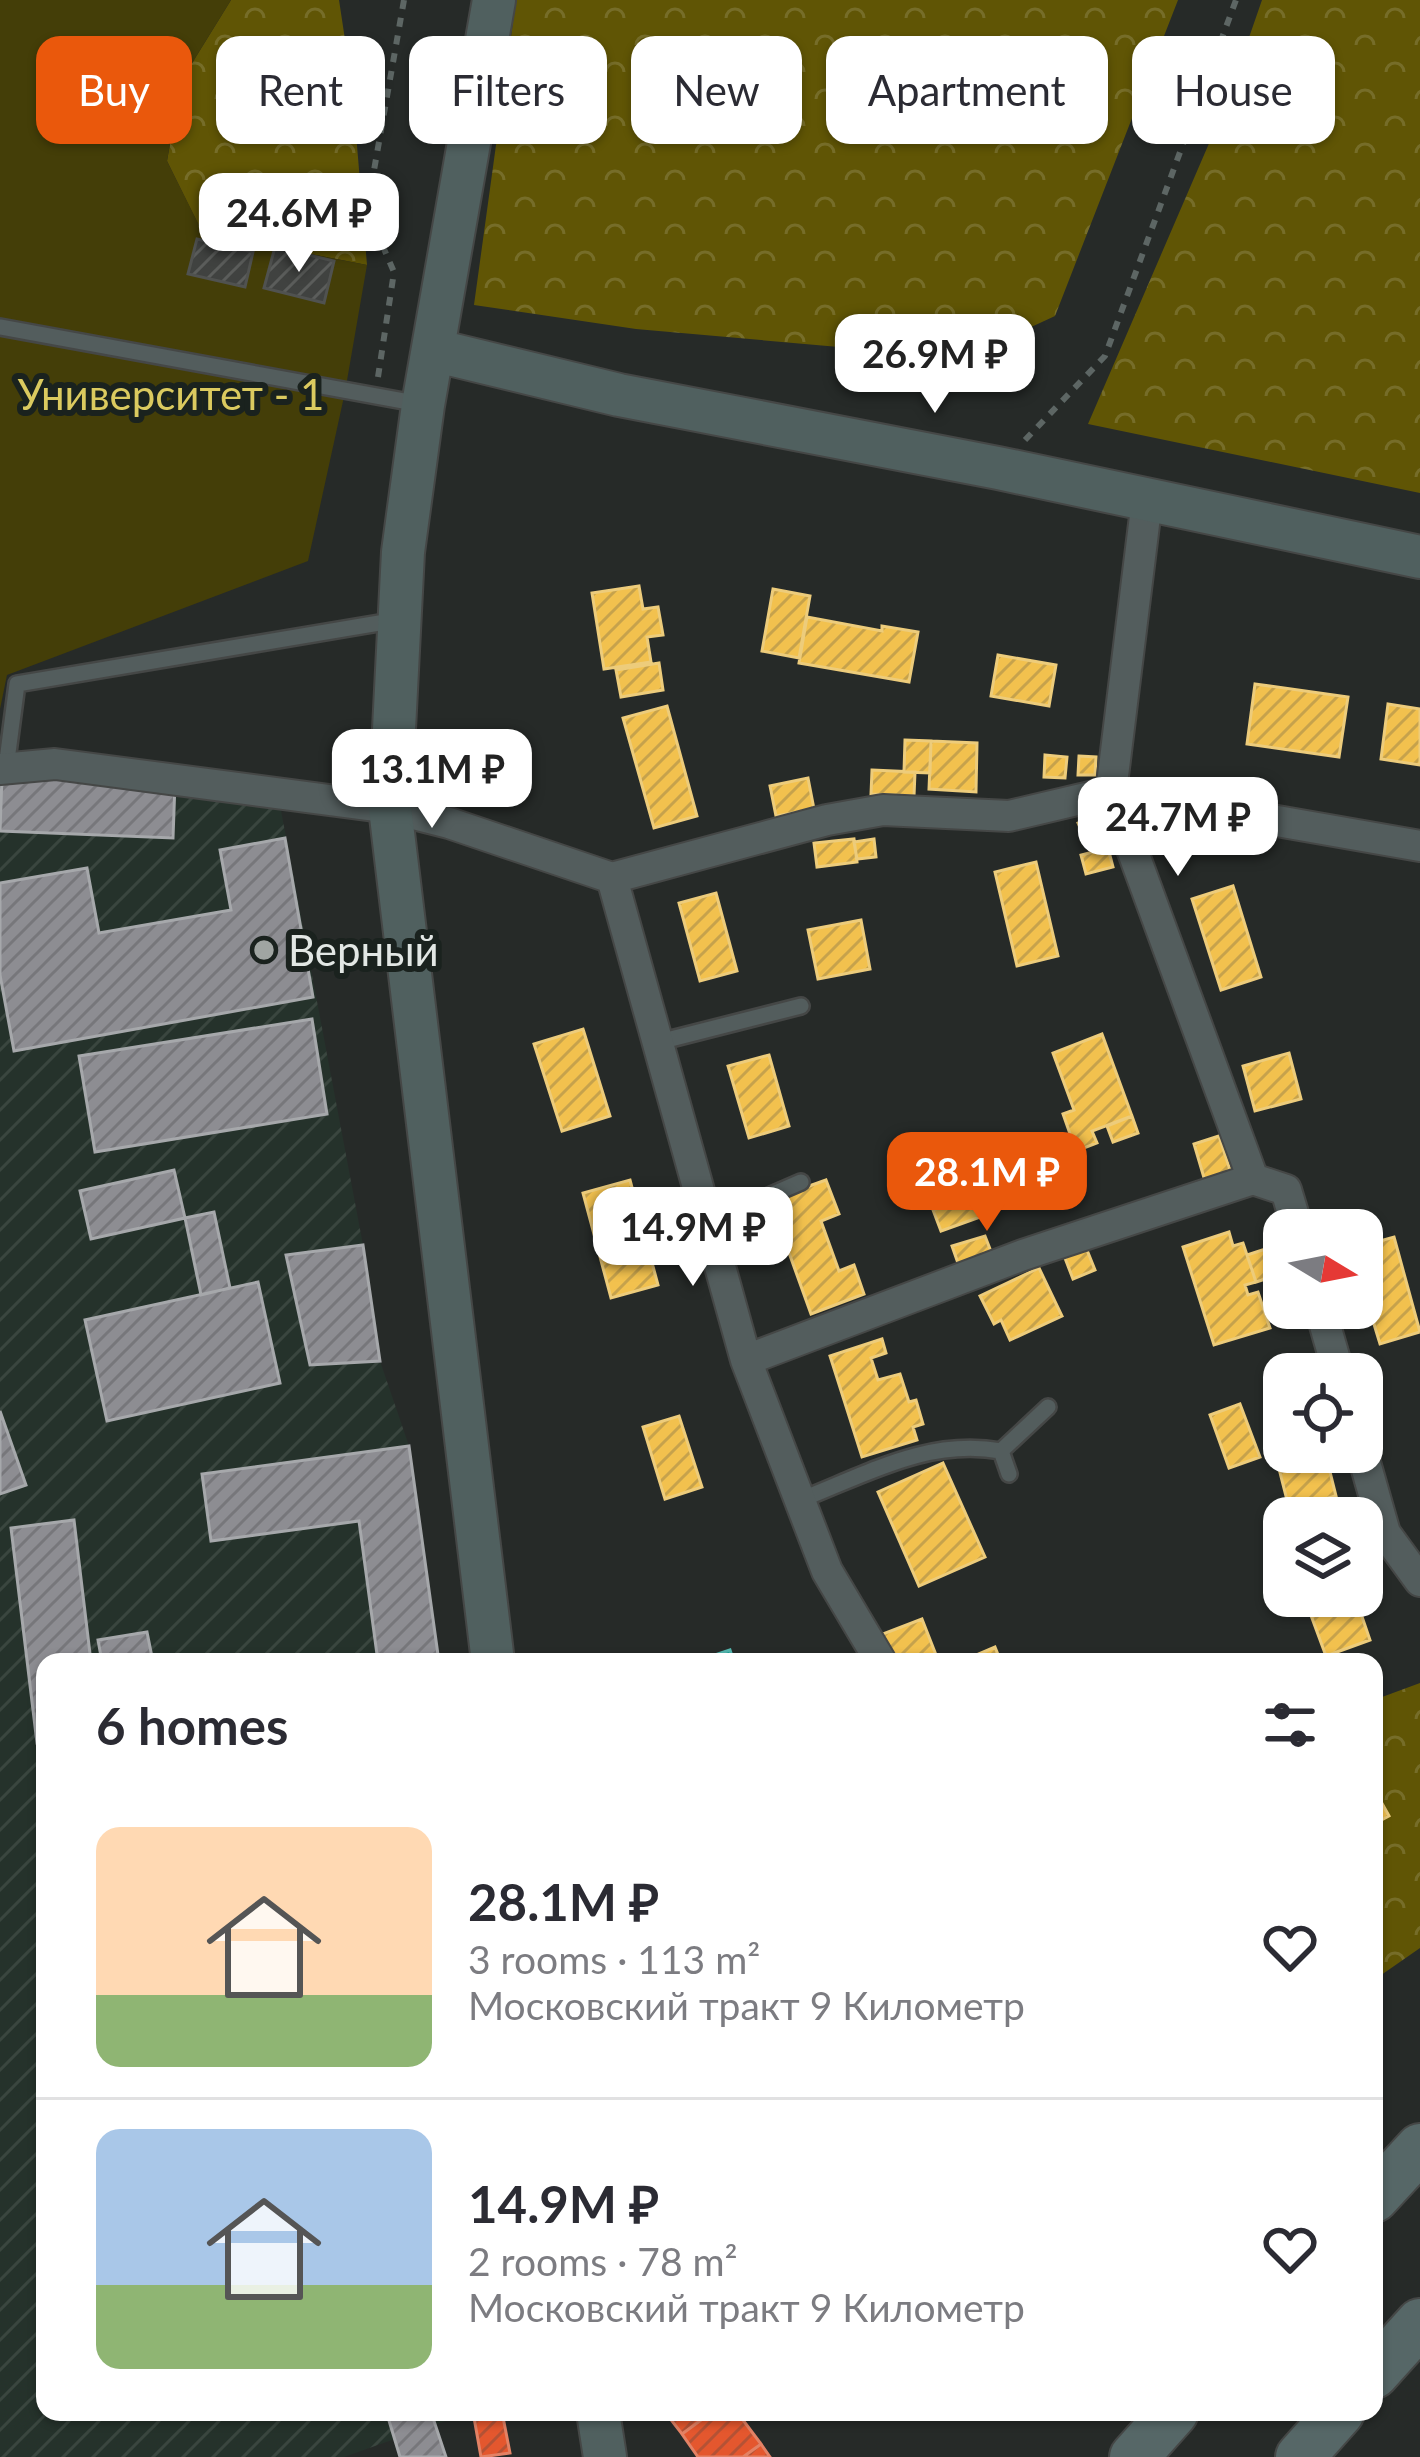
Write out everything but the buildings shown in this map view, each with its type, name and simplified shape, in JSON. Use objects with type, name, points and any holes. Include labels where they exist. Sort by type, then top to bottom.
[{"type":"main road","points":[[1383,2188],[1420,2148]]},
{"type":"main road","points":[[1383,2364],[1420,2323]]},
{"type":"main road","points":[[1134,2457],[1166,2421]]},
{"type":"main road","points":[[1300,2457],[1332,2421]]},
{"type":"street","points":[[492,1653],[390,808],[403,552],[423,405],[494,0]]},
{"type":"street","points":[[434,350],[619,395],[1420,557]]},
{"type":"street","points":[[1147,500],[1111,792],[1253,1179]]},
{"type":"street","points":[[3,768],[55,764],[390,808],[612,878],[827,820],[883,811],[1010,816],[1111,792],[1420,846]]},
{"type":"street","points":[[612,878],[746,1360],[827,1571],[876,1653]]},
{"type":"street","points":[[746,1360],[1023,1255],[1253,1179],[1286,1190],[1292,1209]]},
{"type":"street","points":[[1368,1473],[1385,1533],[1420,1581]]},
{"type":"street","points":[[599,2421],[605,2457]]},
{"type":"lane","points":[[0,327],[423,405]]},
{"type":"lane","points":[[3,768],[16,684],[400,620]]},
{"type":"lane","points":[[659,1042],[801,1006]]},
{"type":"lane","points":[[709,1222],[801,1182]]},
{"type":"lane","points":[[1001,1451],[1048,1407]]},
{"type":"lane","points":[[800,1500],[931,1449],[969,1445],[1001,1451]]},
{"type":"lane","points":[[1001,1451],[1009,1474]]},
{"type":"path","points":[[375,398],[394,272],[367,210],[404,0]]},
{"type":"path","points":[[998,468],[1105,356],[1236,0]]},
{"type":"shaded area","points":[[0,782],[279,800],[363,1245],[380,1361],[409,1446],[438,1653],[36,1653],[36,2421],[446,2421],[344,2457],[0,2457]]},
{"type":"green space","name":"Университет - 1","points":[[0,0],[231,0],[192,63],[192,36],[36,36],[36,144],[170,144],[167,161],[199,225],[275,247],[367,265],[308,561],[7,675],[0,709]]},
{"type":"green space","points":[[231,0],[339,0],[344,36],[216,36],[216,144],[357,144],[367,265],[199,226],[167,161],[170,144],[192,144],[192,63]]},
{"type":"green space","points":[[516,0],[1178,0],[1164,36],[1132,36],[1132,118],[1055,316],[964,358],[636,329],[474,305],[496,144],[607,144],[607,36],[511,36]]},
{"type":"green space","points":[[1262,0],[1420,0],[1420,493],[1088,424],[1209,144],[1335,144],[1335,36],[1250,36]]},
{"type":"green space","points":[[1420,1683],[1420,1948],[1383,1974],[1383,1697]]},
{"type":"place","name":"Верный","points":[[264,950]]}]
